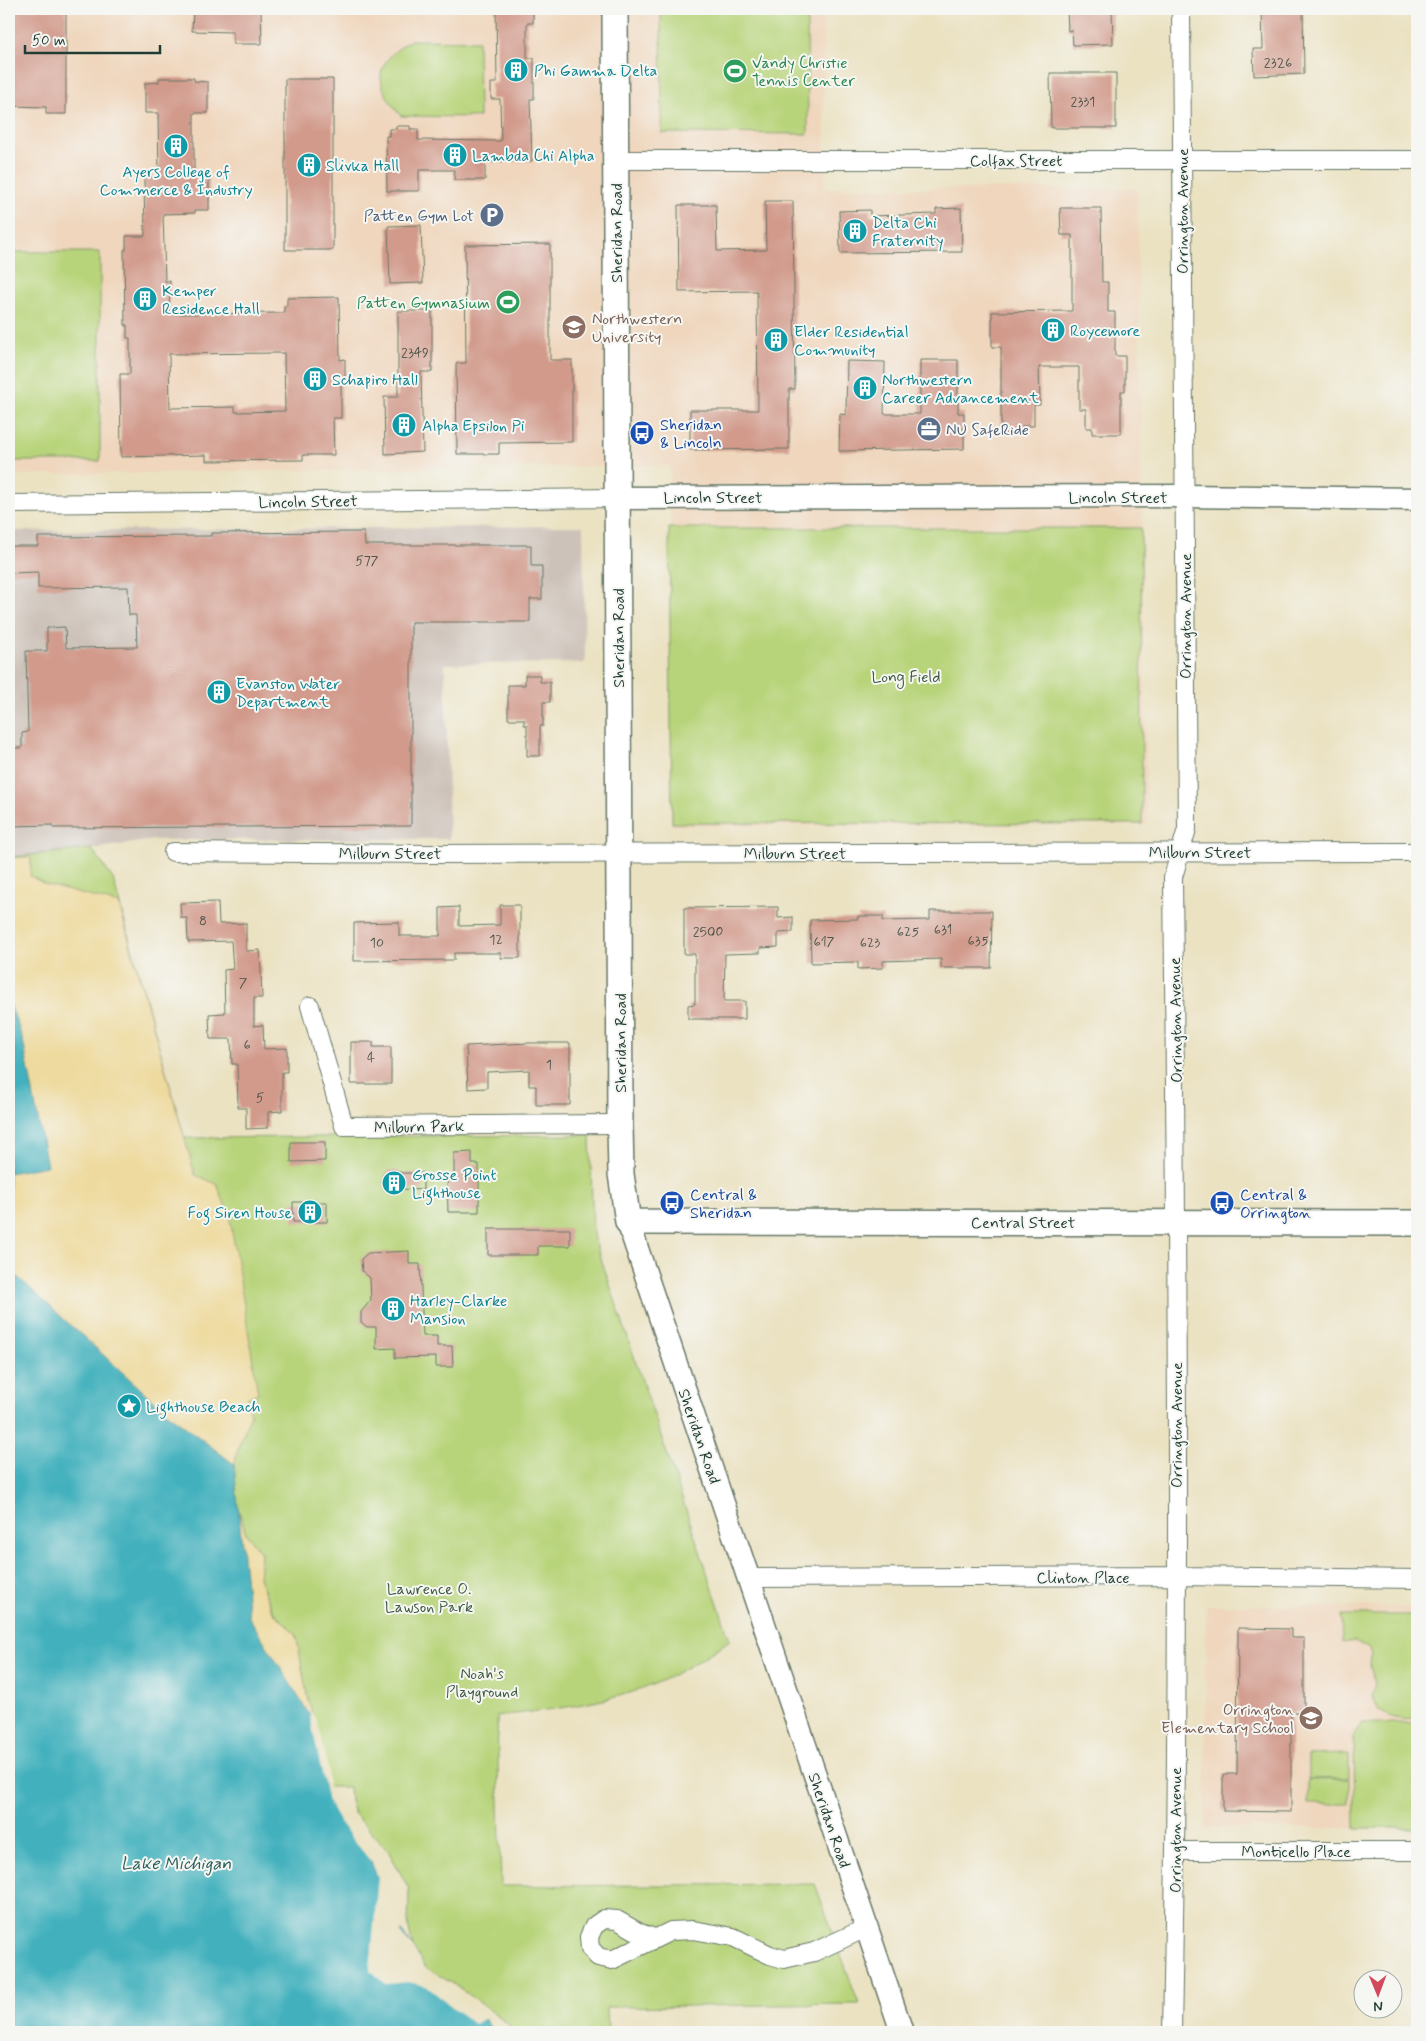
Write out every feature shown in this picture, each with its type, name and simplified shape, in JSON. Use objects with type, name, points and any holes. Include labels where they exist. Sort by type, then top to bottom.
[{"type":"main road","name":"Sheridan Road","points":[[615,9],[620,1124],[621,1174],[628,1222]]},
{"type":"main road","name":"Central Street","points":[[628,1222],[1417,1223]]},
{"type":"street","name":"Orrington Avenue","points":[[1172,2032],[1176,1851],[1177,1223],[1173,877],[1187,829],[1181,9]]},
{"type":"street","name":"Colfax Street","points":[[615,160],[1417,160]]},
{"type":"street","name":"Lincoln Street","points":[[9,504],[617,498],[1184,496],[1417,498]]},
{"type":"street","name":"Milburn Street","points":[[173,852],[619,854],[1417,852]]},
{"type":"street","name":"Milburn Park","points":[[310,1006],[344,1126],[620,1124]]},
{"type":"street","name":"Sheridan Road","points":[[628,1222],[902,2032]]},
{"type":"street","name":"Clinton Place","points":[[748,1578],[1176,1576],[1417,1579]]},
{"type":"street","name":"Monticello Place","points":[[1176,1851],[1417,1851]]},
{"type":"street","points":[[654,1938],[671,1931],[693,1930],[715,1933],[734,1937],[770,1955],[784,1958],[814,1952],[866,1928]]},
{"type":"shaded area","name":"Northwestern University","points":[[9,9],[823,9],[825,188],[1137,189],[1147,825],[671,826],[670,465],[9,475]]},
{"type":"shaded area","name":"Evanston Water Department","points":[[583,526],[585,663],[445,664],[449,839],[154,840],[9,858],[9,531]]},
{"type":"shaded area","name":"Orrington Elementary School","points":[[1206,1605],[1417,1607],[1417,1828],[1205,1828]]},
{"type":"green space","name":"Vandy Christie Tennis Center","points":[[661,9],[807,9],[808,134],[662,133]]},
{"type":"green space","points":[[411,40],[478,41],[479,117],[401,116],[385,93],[381,74],[389,57]]},
{"type":"green space","points":[[9,252],[100,252],[100,461],[9,461]]},
{"type":"green space","name":"Long Field","points":[[669,528],[1141,528],[1142,824],[672,823]]},
{"type":"green space","points":[[92,849],[113,879],[184,1138],[590,1135],[593,1235],[730,1640],[673,1675],[636,1691],[585,1704],[497,1716],[501,1886],[815,1884],[859,2004],[607,2007],[608,2032],[512,2032],[510,2026],[498,2016],[452,1983],[424,1967],[413,1947],[408,1925],[409,1889],[389,1852],[354,1813],[350,1801],[349,1787],[325,1787],[296,1634],[273,1611],[259,1578],[261,1553],[246,1534],[230,1482],[239,1445],[251,1414],[9,920],[9,857]]},
{"type":"green space","points":[[1341,1615],[1417,1615],[1417,1717],[1402,1719],[1379,1711],[1372,1695],[1375,1684],[1370,1665],[1371,1655],[1369,1649],[1355,1641],[1342,1643]]},
{"type":"green space","points":[[1362,1723],[1417,1723],[1417,1828],[1355,1828],[1354,1734]]},
{"type":"green space","points":[[1349,1754],[1349,1778],[1308,1779],[1308,1755]]},
{"type":"green space","points":[[1349,1779],[1349,1804],[1308,1804],[1308,1780]]},
{"type":"sand","name":"Lighthouse Beach","points":[[31,857],[30,876],[47,885],[119,904],[195,1175],[217,1184],[230,1218],[258,1393],[247,1398],[251,1414],[239,1445],[230,1482],[246,1534],[261,1553],[259,1578],[272,1611],[296,1634],[325,1787],[372,1863],[380,1880],[9,1476],[9,858]]},
{"type":"water","points":[[9,1001],[23,1040],[47,1166],[9,1173]]},
{"type":"water","name":"Lake Michigan","points":[[9,1269],[166,1412],[234,1464],[249,1617],[314,1722],[325,1787],[372,1863],[380,1880],[383,1898],[398,1927],[413,1947],[424,1967],[482,2016],[494,2032],[9,2032]]},
{"type":"pier","points":[[308,1707],[317,1721],[328,1769],[328,1786],[333,1799],[351,1811],[369,1834],[374,1862],[382,1880],[385,1897],[402,1927],[401,1934],[413,1947],[424,1967],[437,1974],[486,2018],[474,2024],[426,1986],[408,1982],[386,1984],[370,1970],[378,1877],[372,1863],[340,1823],[328,1802]]},
{"type":"building","points":[[9,9],[66,9],[66,114],[46,114],[46,107],[9,106]]},
{"type":"building","points":[[193,9],[261,9],[262,44],[233,44],[233,32],[192,31]]},
{"type":"building","points":[[496,9],[533,9],[533,23],[527,23],[527,58],[534,58],[534,99],[530,99],[532,161],[485,162],[485,180],[454,180],[454,170],[419,170],[419,191],[387,191],[386,136],[389,136],[389,129],[396,129],[396,126],[410,126],[410,129],[418,129],[418,140],[501,141],[500,99],[491,99],[491,83],[497,83]]},
{"type":"building","points":[[1067,9],[1112,9],[1113,44],[1073,45],[1072,30],[1068,31]]},
{"type":"building","points":[[1262,9],[1303,9],[1304,74],[1254,76],[1253,49],[1263,49]]},
{"type":"building","points":[[1050,73],[1116,73],[1116,128],[1051,128]]},
{"type":"building","points":[[159,78],[194,78],[194,81],[208,82],[208,113],[194,113],[194,177],[209,177],[209,210],[195,210],[195,213],[163,214],[165,281],[170,281],[169,314],[284,313],[284,306],[287,306],[287,298],[339,297],[340,360],[345,359],[345,384],[341,384],[341,418],[333,418],[334,455],[303,455],[303,460],[206,461],[206,455],[121,457],[120,374],[130,374],[130,338],[127,338],[127,325],[125,325],[124,250],[126,250],[126,236],[145,236],[144,177],[159,177],[158,113],[145,113],[145,83],[159,82]],"holes":[[[284,353],[285,411],[235,412],[235,407],[170,408],[169,354]]]},
{"type":"building","name":"Slivka Hall","points":[[285,79],[333,79],[333,250],[285,250]]},
{"type":"building","name":"Elder Residential Community","points":[[765,201],[793,201],[795,389],[789,389],[789,449],[690,450],[690,410],[758,410],[757,291],[679,292],[678,205],[716,205],[717,251],[766,250]]},
{"type":"building","points":[[961,208],[962,252],[840,253],[839,211],[870,210],[870,216],[936,214],[936,209]]},
{"type":"building","name":"Roycemore","points":[[1060,208],[1101,208],[1102,282],[1108,282],[1108,312],[1115,312],[1115,356],[1125,356],[1125,391],[1121,391],[1121,434],[1092,434],[1092,428],[1086,428],[1086,409],[1079,409],[1079,367],[1039,367],[1040,405],[1034,405],[1034,426],[1022,426],[1023,433],[1001,433],[1001,347],[992,347],[992,312],[1072,311],[1072,235],[1061,235]]},
{"type":"building","points":[[421,225],[423,283],[390,284],[388,226]]},
{"type":"building","name":"Patten Gymnasium","points":[[550,244],[550,360],[572,360],[572,442],[499,443],[499,454],[457,454],[456,363],[466,363],[465,245]]},
{"type":"building","points":[[398,311],[432,311],[432,372],[421,372],[423,452],[385,454],[384,397],[398,397]]},
{"type":"building","points":[[920,360],[958,360],[958,413],[964,413],[964,449],[839,451],[840,414],[846,415],[847,361],[885,362],[884,414],[920,414]]},
{"type":"building","name":"Evanston Water Department","points":[[364,532],[365,545],[531,545],[531,566],[542,566],[542,599],[530,599],[530,622],[411,622],[411,826],[53,828],[53,825],[12,826],[10,748],[22,748],[22,733],[28,732],[26,651],[47,651],[47,628],[65,627],[66,648],[137,647],[136,615],[129,615],[128,587],[38,588],[38,572],[9,573],[9,546],[38,546],[38,537],[211,536],[211,533]]},
{"type":"building","points":[[525,675],[540,675],[540,682],[550,682],[550,702],[543,702],[543,726],[540,726],[540,756],[527,756],[527,725],[524,725],[524,719],[508,719],[508,685],[525,685]]},
{"type":"building","points":[[218,902],[219,924],[246,923],[246,951],[260,950],[262,998],[254,998],[254,1026],[263,1025],[264,1049],[287,1048],[287,1072],[282,1072],[282,1111],[268,1112],[268,1128],[246,1129],[246,1108],[238,1108],[237,1064],[232,1064],[231,1039],[210,1039],[209,1014],[225,1013],[224,970],[233,969],[231,941],[188,942],[187,918],[181,918],[180,903]]},
{"type":"building","points":[[500,905],[520,905],[520,958],[501,958],[501,953],[454,953],[454,960],[354,961],[354,923],[399,922],[399,936],[440,936],[440,908],[459,907],[459,926],[500,925]]},
{"type":"building","points":[[778,907],[778,918],[793,917],[793,932],[778,933],[778,947],[760,948],[760,953],[725,954],[724,1001],[745,1001],[745,1019],[688,1019],[688,1005],[695,1004],[695,954],[684,954],[684,908]]},
{"type":"building","points":[[930,911],[992,911],[991,968],[941,968],[941,959],[883,961],[883,968],[858,969],[858,962],[811,963],[810,920],[858,919],[858,916],[883,916],[883,921],[930,920]]},
{"type":"building","points":[[351,1042],[373,1042],[373,1047],[391,1047],[391,1084],[351,1084]]},
{"type":"building","points":[[570,1043],[570,1105],[536,1105],[536,1086],[529,1086],[529,1070],[487,1072],[487,1088],[468,1089],[466,1046]]},
{"type":"building","name":"Fog Siren House","points":[[291,1142],[325,1142],[325,1161],[291,1162]]},
{"type":"building","points":[[472,1152],[472,1164],[479,1164],[479,1212],[448,1212],[447,1177],[454,1177],[454,1153]]},
{"type":"building","points":[[390,1170],[402,1173],[423,1173],[423,1190],[401,1189],[394,1192],[387,1190],[383,1181],[385,1174]]},
{"type":"building","name":"Fog Siren House","points":[[293,1202],[327,1202],[327,1222],[293,1222]]},
{"type":"building","points":[[488,1229],[570,1229],[570,1246],[538,1246],[538,1255],[488,1255]]},
{"type":"building","name":"Harley-Clarke Mansion","points":[[409,1251],[409,1264],[420,1264],[423,1336],[437,1336],[437,1346],[452,1346],[453,1367],[436,1367],[436,1357],[395,1358],[395,1348],[376,1349],[376,1327],[367,1327],[361,1322],[361,1312],[371,1300],[370,1278],[362,1271],[361,1259],[368,1253]]},
{"type":"building","points":[[1238,1628],[1291,1629],[1291,1638],[1304,1638],[1304,1712],[1291,1712],[1291,1812],[1223,1811],[1223,1774],[1237,1774]]},
{"type":"place","name":"Phi Gamma Delta","points":[[516,70]]},
{"type":"place","name":"Vandy Christie Tennis Center","points":[[735,71]]},
{"type":"place","name":"Ayers College of Commerce & Industry","points":[[176,146]]},
{"type":"place","name":"Lambda Chi Alpha","points":[[455,155]]},
{"type":"place","name":"Slivka Hall","points":[[309,165]]},
{"type":"place","name":"Patten Gym Lot","points":[[492,215]]},
{"type":"place","name":"Delta Chi Fraternity","points":[[855,231]]},
{"type":"place","name":"Kemper Residence Hall","points":[[145,299]]},
{"type":"place","name":"Patten Gymnasium","points":[[508,302]]},
{"type":"place","name":"Northwestern University","points":[[574,327]]},
{"type":"place","name":"Roycemore","points":[[1053,330]]},
{"type":"place","name":"Elder Residential Community","points":[[776,340]]},
{"type":"place","name":"Schapiro Hall","points":[[315,379]]},
{"type":"place","name":"Northwestern Career Advancement","points":[[865,388]]},
{"type":"place","name":"Alpha Epsilon Pi","points":[[404,425]]},
{"type":"place","name":"NU SafeRide","points":[[929,429]]},
{"type":"place","name":"Sheridan & Lincoln","points":[[642,433]]},
{"type":"place","name":"Evanston Water Department","points":[[219,692]]},
{"type":"place","name":"Grosse Point Lighthouse","points":[[394,1183]]},
{"type":"place","name":"Central & Sheridan","points":[[672,1203]]},
{"type":"place","name":"Central & Orrington","points":[[1222,1203]]},
{"type":"place","name":"Fog Siren House","points":[[310,1212]]},
{"type":"place","name":"Harley-Clarke Mansion","points":[[393,1309]]},
{"type":"place","name":"Lighthouse Beach","points":[[129,1406]]},
{"type":"place","name":"Orrington Elementary School","points":[[1311,1718]]},
{"type":"park label","name":"Lawrence O. Lawson Park","points":[[429,1597]]},
{"type":"park label","name":"Noah's Playground","points":[[482,1682]]}]
